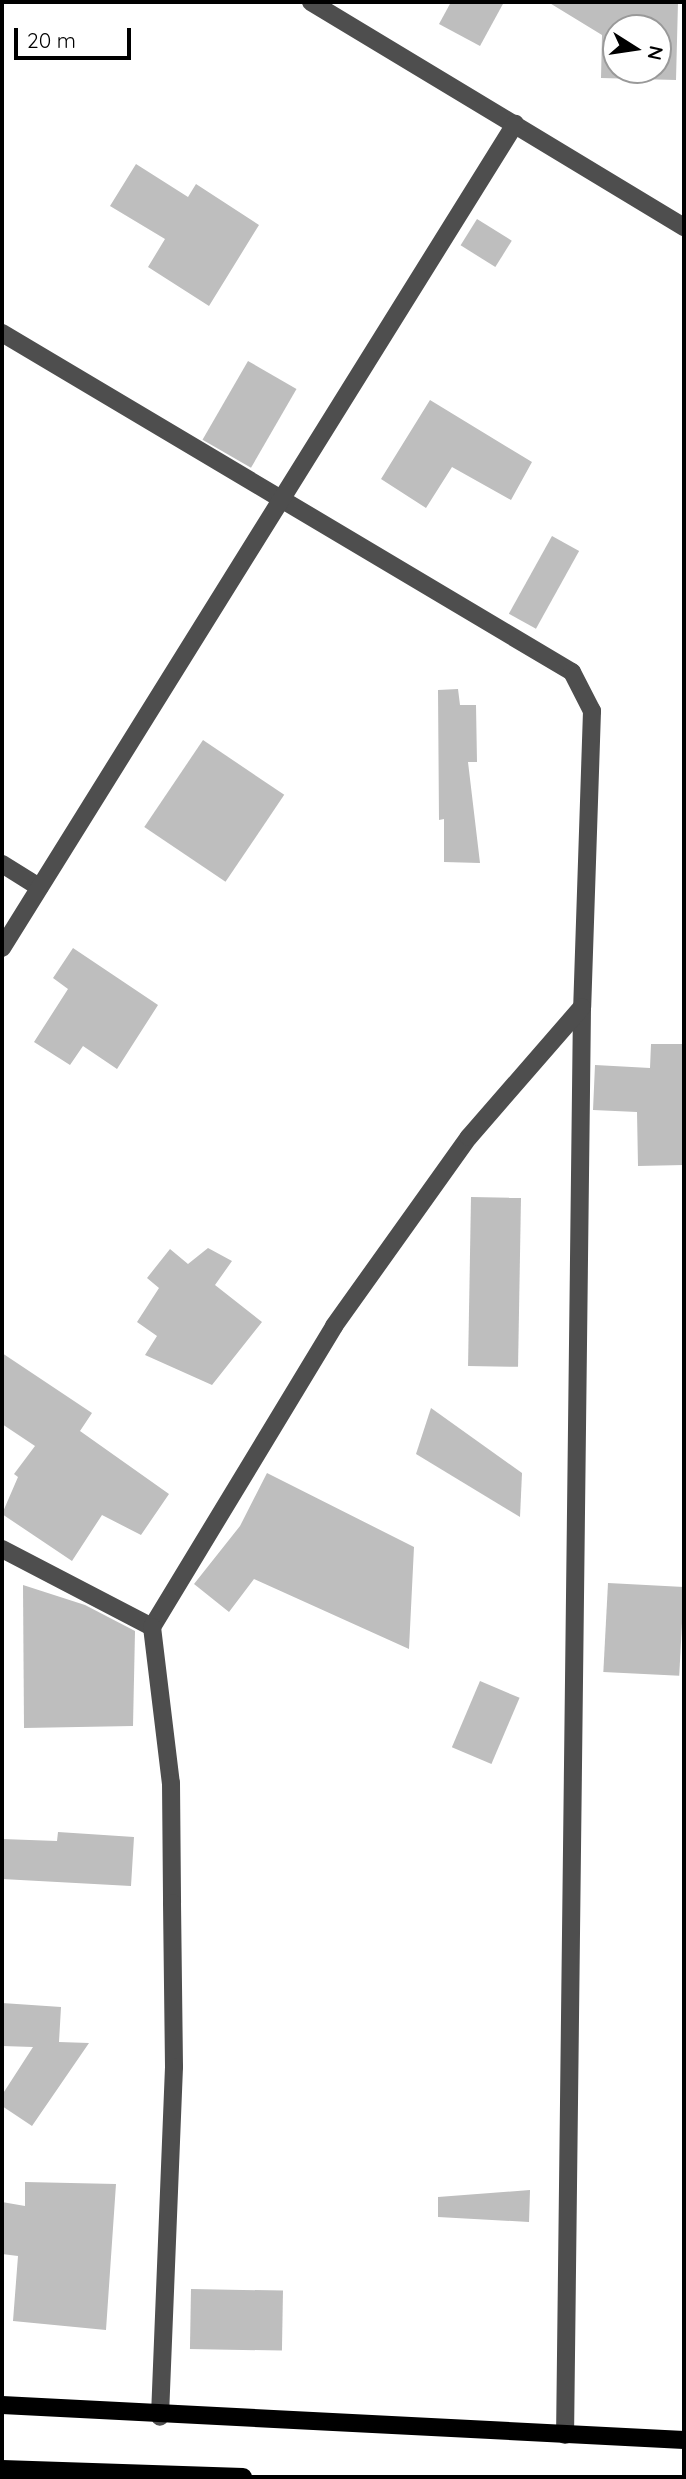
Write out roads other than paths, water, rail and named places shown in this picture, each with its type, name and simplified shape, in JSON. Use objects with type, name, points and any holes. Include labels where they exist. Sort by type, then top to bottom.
[{"type":"main road","points":[[2,2404],[160,2417],[684,2440]]},
{"type":"main road","points":[[2,2469],[243,2477]]},
{"type":"street","points":[[310,2],[684,227]]},
{"type":"street","points":[[2,948],[283,503],[515,124]]},
{"type":"street","points":[[2,333],[283,503],[572,672],[592,711],[594,755],[582,1007],[565,2435]]},
{"type":"street","points":[[2,864],[39,887]]},
{"type":"street","points":[[160,2417],[174,2067],[171,1783],[152,1627],[334,1326],[469,1137],[582,1007]]},
{"type":"street","points":[[2,1549],[152,1627]]}]
